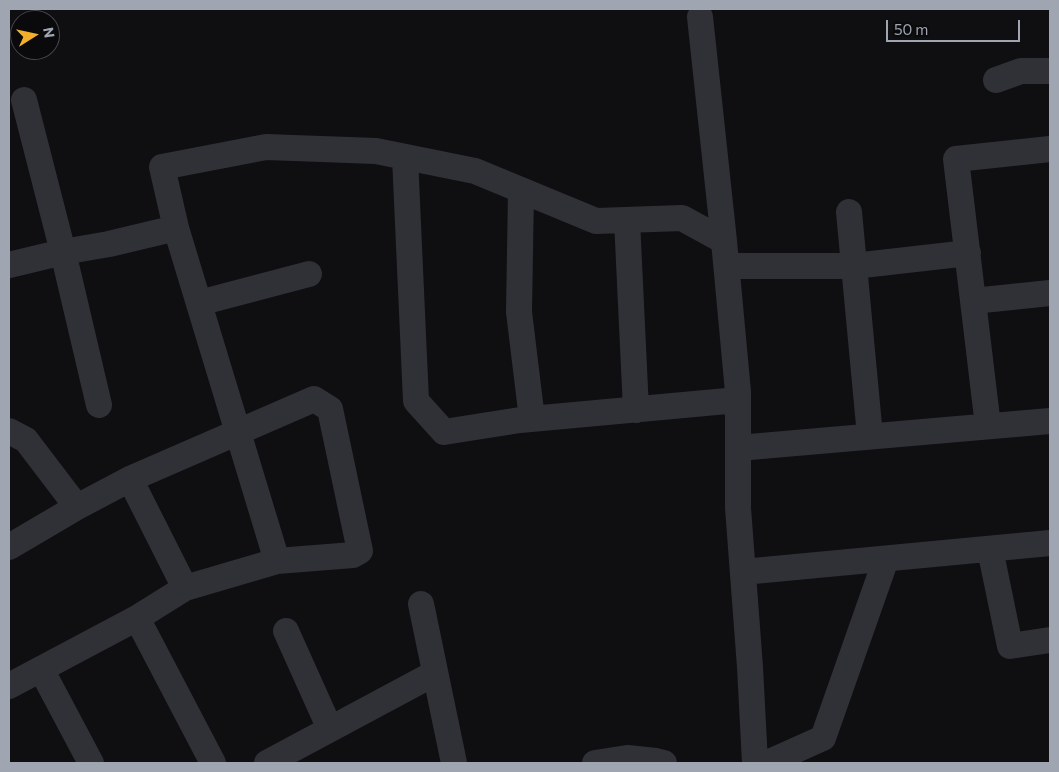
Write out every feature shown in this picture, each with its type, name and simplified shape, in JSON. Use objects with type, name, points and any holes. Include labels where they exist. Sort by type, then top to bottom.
[{"type":"street","points":[[700,17],[725,253],[738,400],[738,508],[755,763]]},
{"type":"street","points":[[996,80],[1022,71],[1050,71]]},
{"type":"street","points":[[24,100],[63,252],[99,405]]},
{"type":"street","points":[[277,561],[176,228],[162,167],[266,147],[376,151],[474,170],[596,221],[682,218],[725,253],[854,266],[968,253]]},
{"type":"street","points":[[988,426],[956,159],[1050,149]]},
{"type":"street","points":[[405,157],[416,401],[444,432],[532,419],[738,400]]},
{"type":"street","points":[[521,190],[519,312],[532,419]]},
{"type":"street","points":[[849,212],[870,436]]},
{"type":"street","points":[[627,220],[636,410]]},
{"type":"street","points":[[9,265],[176,228]]},
{"type":"street","points":[[199,303],[309,274]]},
{"type":"street","points":[[973,301],[1050,294]]},
{"type":"street","points":[[9,547],[77,507],[130,479],[314,399],[330,409],[360,550],[353,555],[277,561],[185,588],[137,618],[9,686]]},
{"type":"street","points":[[738,448],[1050,421]]},
{"type":"street","points":[[9,431],[26,440],[77,507]]},
{"type":"street","points":[[130,479],[185,588]]},
{"type":"street","points":[[743,572],[1050,543]]},
{"type":"street","points":[[990,549],[1010,646],[1050,640]]},
{"type":"street","points":[[767,763],[823,738],[886,559]]},
{"type":"street","points":[[421,604],[454,763]]},
{"type":"street","points":[[137,618],[213,763]]},
{"type":"street","points":[[286,631],[330,730]]},
{"type":"street","points":[[41,669],[91,763]]},
{"type":"street","points":[[267,763],[435,673]]},
{"type":"street","points":[[595,763],[627,758],[664,763]]}]
